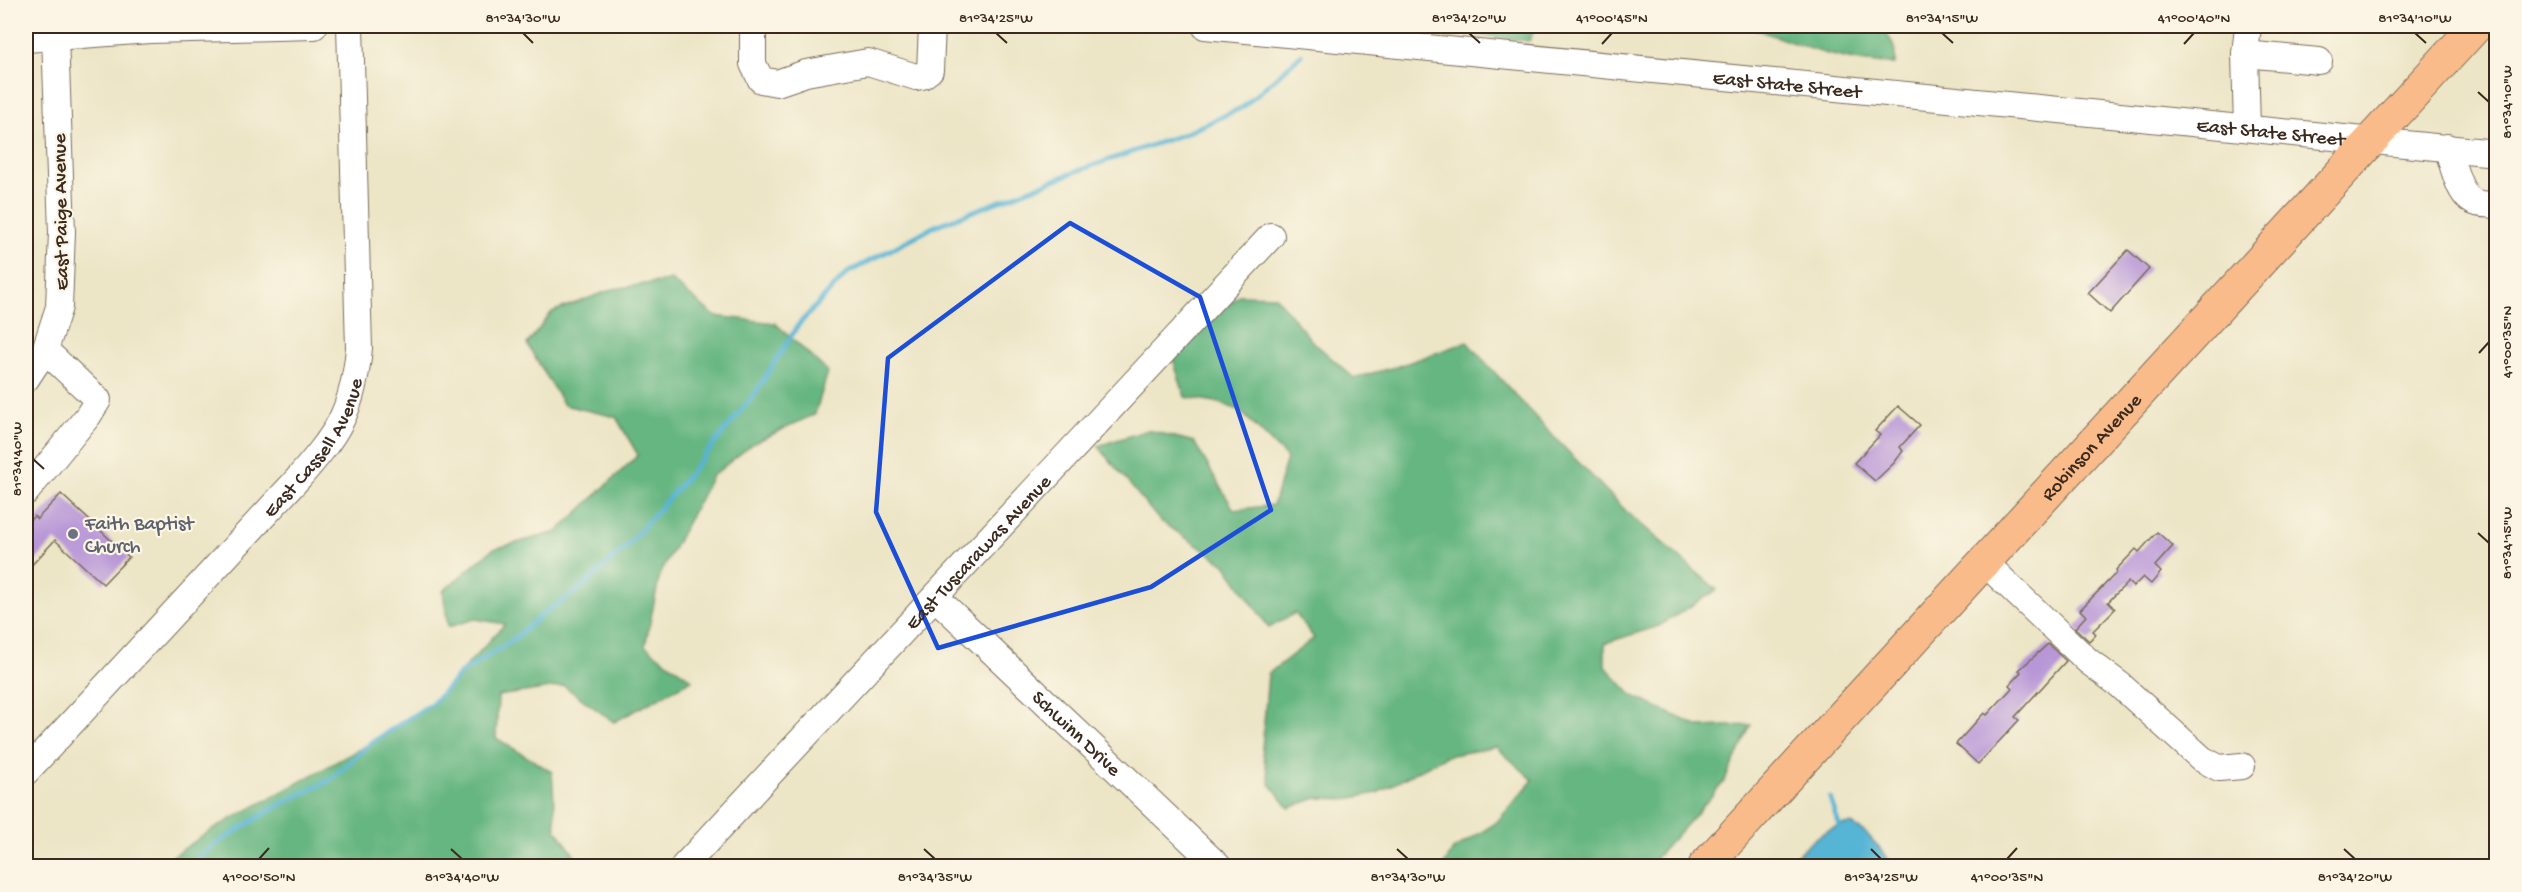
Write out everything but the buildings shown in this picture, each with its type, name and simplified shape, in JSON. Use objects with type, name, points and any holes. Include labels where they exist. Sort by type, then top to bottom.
[{"type":"main road","name":"Robinson Avenue","points":[[1706,867],[2476,26]]},
{"type":"street","points":[[26,39],[150,30],[314,26]]},
{"type":"street","name":"East Cassell Avenue","points":[[26,771],[295,482],[329,443],[347,408],[357,374],[359,348],[351,26]]},
{"type":"street","points":[[753,26],[753,64],[760,80],[777,83],[806,73],[868,62],[916,77],[922,76],[930,70],[932,26]]},
{"type":"street","name":"East State Street","points":[[1205,26],[1268,29],[2496,153]]},
{"type":"street","points":[[2247,128],[2245,54],[2248,26]]},
{"type":"street","name":"East Paige Avenue","points":[[26,379],[45,350],[59,307],[61,279],[55,36]]},
{"type":"street","points":[[2245,54],[2319,62]]},
{"type":"street","points":[[2447,147],[2464,193],[2469,199],[2477,204],[2496,205]]},
{"type":"street","name":"East Tuscarawas Avenue","points":[[684,867],[1271,236]]},
{"type":"street","points":[[26,492],[88,416],[98,400],[45,350]]},
{"type":"street","points":[[1984,562],[2088,661],[2120,685],[2202,759],[2219,768],[2242,766]]},
{"type":"street","name":"Schwinn Drive","points":[[936,598],[1218,867]]},
{"type":"highlighted area","points":[[1070,223],[1200,297],[1271,510],[1151,587],[938,648],[876,512],[888,358]]},
{"type":"green space","points":[[1821,24],[1877,29],[1886,34],[1893,44],[1895,64],[1838,57],[1748,26]]},
{"type":"green space","points":[[1430,26],[1536,26],[1529,41]]},
{"type":"green space","points":[[671,280],[715,316],[775,323],[828,372],[815,414],[754,443],[712,476],[660,574],[645,646],[692,680],[614,722],[564,686],[498,696],[496,738],[552,772],[556,829],[582,866],[158,866],[215,828],[371,743],[433,702],[505,624],[475,619],[448,627],[443,591],[493,549],[557,532],[638,455],[616,417],[564,405],[527,344],[552,312],[613,289]]},
{"type":"green space","points":[[1239,295],[1275,296],[1311,340],[1354,378],[1399,366],[1467,342],[1550,433],[1627,512],[1717,590],[1659,626],[1605,643],[1605,666],[1633,696],[1699,727],[1751,725],[1724,782],[1649,866],[1443,866],[1453,850],[1496,823],[1533,780],[1496,747],[1446,756],[1377,793],[1347,799],[1317,798],[1289,808],[1270,784],[1262,749],[1268,674],[1314,638],[1295,613],[1269,628],[1225,564],[1159,520],[1098,446],[1148,430],[1194,442],[1234,510],[1273,505],[1287,458],[1239,410],[1216,402],[1185,397],[1173,359]]},
{"type":"water","points":[[1851,824],[1865,832],[1895,866],[1785,866],[1823,833],[1841,825]]},
{"type":"waterway","points":[[187,866],[216,844],[275,807],[330,780],[371,743],[434,702],[461,673],[511,641],[543,614],[581,588],[627,546],[681,484],[754,395],[799,324],[847,273],[935,226],[1080,170],[1184,134],[1243,107],[1301,55]]},
{"type":"waterway","points":[[1830,798],[1839,825]]},
{"type":"place","name":"Faith Baptist Church","points":[[73,534]]}]
